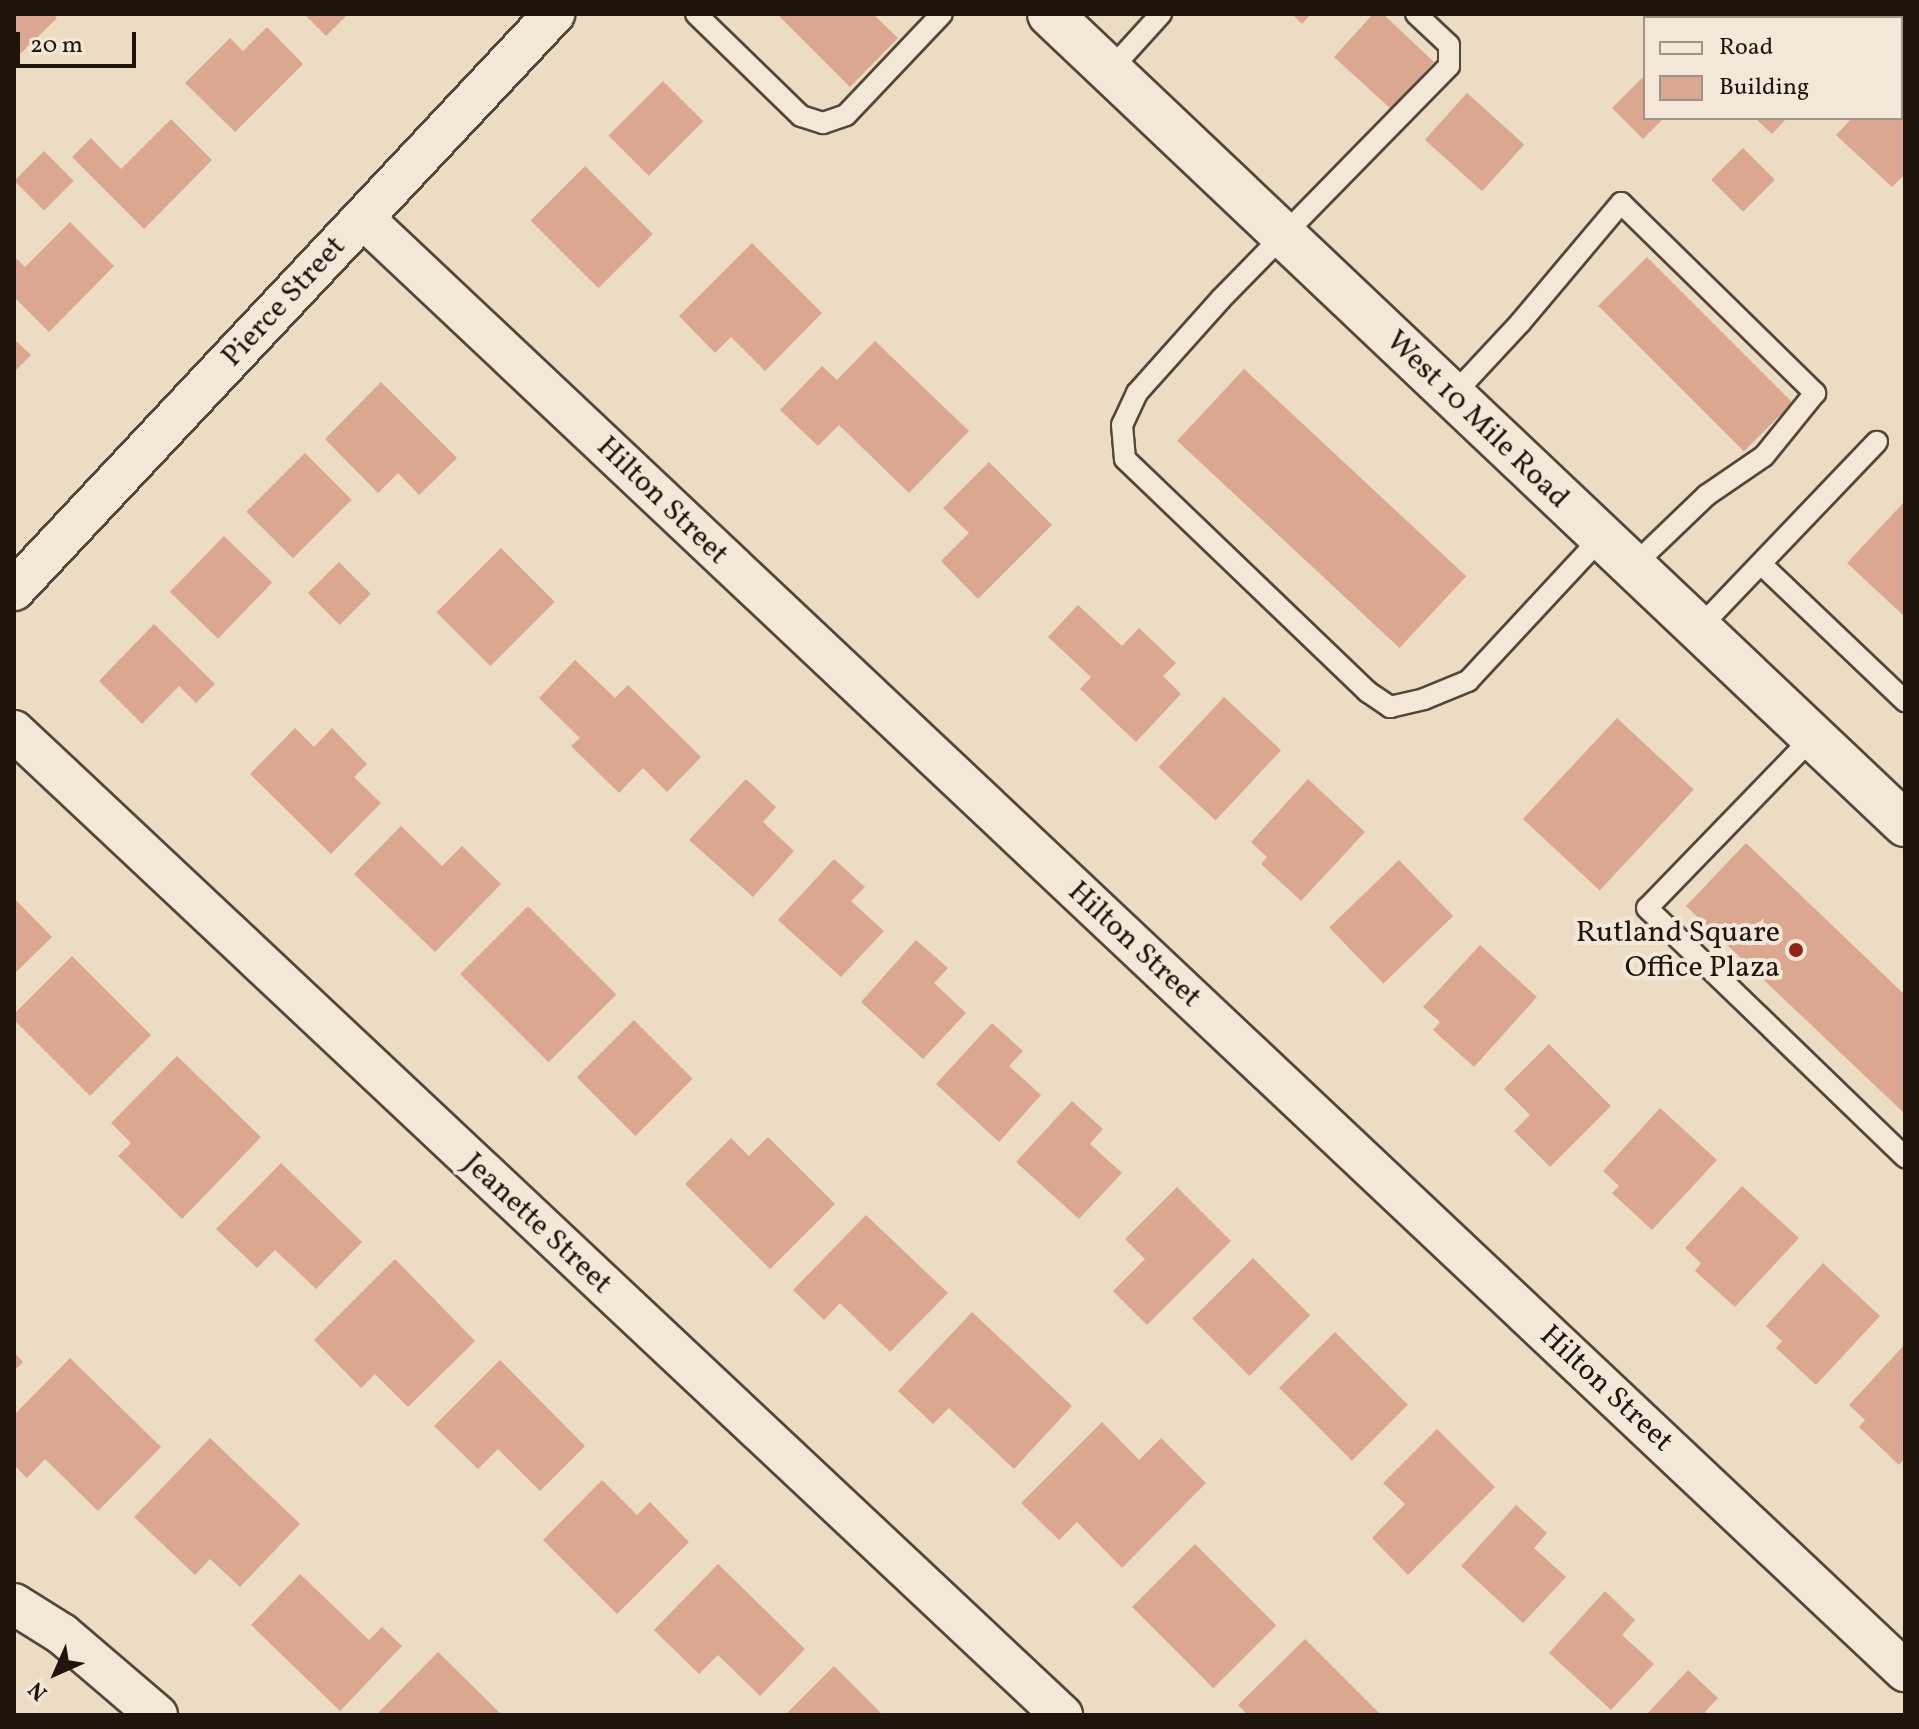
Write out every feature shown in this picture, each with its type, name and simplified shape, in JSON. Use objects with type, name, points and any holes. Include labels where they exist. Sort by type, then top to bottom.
[{"type":"main road","name":"West 10 Mile Road","points":[[1050,14],[1905,824]]},
{"type":"street","name":"Pierce Street","points":[[14,590],[554,14]]},
{"type":"street","name":"Hilton Street","points":[[363,218],[1905,1671]]},
{"type":"street","name":"Jeanette Street","points":[[14,731],[1062,1715]]},
{"type":"street","points":[[14,1604],[73,1643],[157,1715]]},
{"type":"lane","points":[[696,14],[801,116],[823,123],[846,115],[942,14]]},
{"type":"lane","points":[[1110,70],[1161,14]]},
{"type":"lane","points":[[1416,14],[1449,45],[1449,66],[1137,393],[1122,425],[1125,459],[1368,692],[1390,707],[1424,699],[1468,681],[1601,538]]},
{"type":"lane","points":[[1452,396],[1520,323],[1621,203],[1815,393],[1764,456],[1707,495],[1632,567]]},
{"type":"lane","points":[[1698,629],[1877,442]]},
{"type":"lane","points":[[1761,564],[1905,701]]},
{"type":"lane","points":[[1813,737],[1647,908],[1905,1157]]},
{"type":"building","points":[[14,14],[53,14],[57,18],[14,60]]},
{"type":"building","points":[[304,14],[348,14],[326,36]]},
{"type":"building","points":[[777,14],[873,14],[898,38],[850,87]]},
{"type":"building","points":[[1292,14],[1311,14],[1302,24]]},
{"type":"building","points":[[1373,14],[1383,14],[1434,62],[1391,109],[1334,57]]},
{"type":"building","points":[[1682,14],[1729,14],[1728,16]]},
{"type":"building","points":[[267,27],[303,64],[235,132],[185,83],[230,38],[243,51]]},
{"type":"building","points":[[1643,77],[1643,120],[1662,120],[1643,139],[1612,108]]},
{"type":"building","points":[[663,81],[703,121],[649,176],[609,135]]},
{"type":"building","points":[[1467,93],[1524,145],[1482,191],[1425,140]]},
{"type":"building","points":[[1903,113],[1905,174],[1892,187],[1836,135],[1850,120],[1903,120]]},
{"type":"building","points":[[171,119],[212,160],[144,229],[72,157],[91,138],[121,169]]},
{"type":"building","points":[[1757,120],[1785,120],[1772,134]]},
{"type":"building","points":[[1743,148],[1775,180],[1743,212],[1711,180]]},
{"type":"building","points":[[44,151],[74,181],[44,210],[14,181]]},
{"type":"building","points":[[585,166],[653,234],[598,288],[531,220]]},
{"type":"building","points":[[70,222],[114,266],[49,332],[14,297],[14,256],[25,267]]},
{"type":"building","points":[[752,243],[822,313],[765,371],[731,337],[715,353],[679,316]]},
{"type":"building","points":[[1647,257],[1793,403],[1744,451],[1598,306]]},
{"type":"building","points":[[14,339],[31,355],[14,372]]},
{"type":"building","points":[[875,341],[969,431],[909,493],[839,425],[818,446],[780,410],[822,366],[837,380]]},
{"type":"building","points":[[1244,369],[1466,576],[1399,648],[1177,441]]},
{"type":"building","points":[[381,382],[457,458],[419,495],[398,473],[378,493],[325,439]]},
{"type":"building","points":[[305,453],[352,500],[293,558],[246,512]]},
{"type":"building","points":[[989,462],[1052,525],[978,599],[941,561],[969,533],[943,508]]},
{"type":"building","points":[[1905,501],[1905,617],[1847,563]]},
{"type":"building","points":[[224,536],[272,583],[218,639],[170,592]]},
{"type":"building","points":[[501,548],[555,602],[490,666],[437,612]]},
{"type":"building","points":[[339,562],[371,594],[340,625],[308,593]]},
{"type":"building","points":[[1078,605],[1122,646],[1139,628],[1176,663],[1163,676],[1181,694],[1136,742],[1080,689],[1091,677],[1048,637]]},
{"type":"building","points":[[154,624],[215,684],[196,703],[179,686],[142,724],[99,681]]},
{"type":"building","points":[[575,660],[615,698],[628,685],[701,757],[667,792],[643,768],[619,793],[571,746],[580,738],[539,698]]},
{"type":"building","points":[[1224,697],[1281,750],[1216,820],[1159,767]]},
{"type":"building","points":[[1617,718],[1694,790],[1600,891],[1523,819]]},
{"type":"building","points":[[295,728],[314,747],[332,728],[367,764],[354,777],[381,803],[331,854],[250,774]]},
{"type":"building","points":[[746,779],[776,807],[763,822],[794,851],[753,897],[689,840]]},
{"type":"building","points":[[1308,779],[1365,832],[1301,901],[1261,864],[1267,857],[1251,842]]},
{"type":"building","points":[[401,826],[442,866],[462,846],[501,884],[435,952],[354,874]]},
{"type":"building","name":"Rutland Square Office Plaza","points":[[1746,843],[1905,995],[1905,1114],[1686,906]]},
{"type":"building","points":[[834,859],[865,887],[851,901],[884,931],[841,977],[778,920]]},
{"type":"building","points":[[1399,860],[1453,916],[1383,983],[1329,927]]},
{"type":"building","points":[[14,898],[52,937],[14,974]]},
{"type":"building","points":[[528,906],[616,994],[549,1062],[460,974]]},
{"type":"building","points":[[916,940],[948,968],[934,983],[966,1013],[923,1059],[861,1002]]},
{"type":"building","points":[[1480,945],[1537,997],[1474,1067],[1433,1030],[1440,1022],[1423,1007]]},
{"type":"building","points":[[72,956],[151,1035],[90,1096],[14,1020],[14,1014]]},
{"type":"building","points":[[634,1020],[693,1079],[635,1136],[577,1077]]},
{"type":"building","points":[[992,1023],[1023,1051],[1009,1066],[1041,1095],[999,1142],[936,1084]]},
{"type":"building","points":[[1549,1044],[1611,1106],[1550,1167],[1514,1131],[1530,1115],[1504,1089]]},
{"type":"building","points":[[177,1056],[261,1137],[182,1219],[118,1156],[131,1143],[111,1123]]},
{"type":"building","points":[[1072,1101],[1103,1129],[1090,1144],[1122,1173],[1079,1219],[1016,1162]]},
{"type":"building","points":[[1660,1108],[1717,1160],[1652,1230],[1612,1193],[1619,1186],[1603,1171]]},
{"type":"building","points":[[768,1137],[835,1204],[770,1269],[685,1184],[731,1138],[749,1156]]},
{"type":"building","points":[[281,1163],[362,1242],[316,1289],[275,1250],[257,1268],[216,1229]]},
{"type":"building","points":[[1742,1186],[1799,1238],[1735,1307],[1695,1271],[1701,1263],[1685,1248]]},
{"type":"building","points":[[1177,1187],[1231,1241],[1147,1325],[1113,1291],[1145,1259],[1125,1239]]},
{"type":"building","points":[[866,1215],[948,1293],[890,1352],[840,1303],[824,1320],[793,1290]]},
{"type":"building","points":[[1253,1258],[1310,1315],[1249,1376],[1192,1319]]},
{"type":"building","points":[[395,1259],[475,1341],[408,1407],[375,1374],[361,1388],[314,1340]]},
{"type":"building","points":[[1823,1263],[1880,1316],[1816,1385],[1776,1348],[1782,1341],[1766,1326]]},
{"type":"building","points":[[972,1312],[1072,1406],[1014,1469],[949,1408],[933,1424],[898,1391]]},
{"type":"building","points":[[1335,1332],[1408,1405],[1352,1461],[1279,1388]]},
{"type":"building","points":[[1905,1344],[1905,1458],[1899,1465],[1859,1427],[1865,1420],[1849,1405]]},
{"type":"building","points":[[14,1352],[23,1362],[14,1371]]},
{"type":"building","points":[[70,1358],[161,1447],[98,1511],[45,1459],[27,1478],[14,1465],[14,1415]]},
{"type":"building","points":[[500,1360],[585,1446],[540,1491],[498,1449],[478,1469],[434,1426]]},
{"type":"building","points":[[1102,1422],[1139,1460],[1161,1438],[1206,1483],[1122,1568],[1077,1522],[1059,1540],[1021,1503]]},
{"type":"building","points":[[1437,1429],[1495,1487],[1408,1575],[1372,1538],[1405,1504],[1383,1483]]},
{"type":"building","points":[[210,1438],[300,1524],[240,1587],[210,1559],[195,1575],[134,1517]]},
{"type":"building","points":[[602,1480],[637,1515],[650,1502],[689,1542],[617,1614],[543,1540]]},
{"type":"building","points":[[1516,1505],[1547,1533],[1534,1548],[1566,1577],[1523,1623],[1461,1566]]},
{"type":"building","points":[[1195,1544],[1276,1625],[1213,1688],[1132,1607]]},
{"type":"building","points":[[718,1564],[805,1649],[760,1696],[718,1655],[699,1674],[654,1630]]},
{"type":"building","points":[[300,1574],[369,1640],[382,1627],[402,1646],[340,1711],[251,1625]]},
{"type":"building","points":[[1605,1591],[1635,1620],[1622,1635],[1654,1664],[1611,1710],[1549,1653]]},
{"type":"building","points":[[1305,1639],[1381,1715],[1248,1715],[1238,1705]]},
{"type":"building","points":[[438,1652],[502,1715],[376,1715]]},
{"type":"building","points":[[834,1666],[883,1715],[785,1715]]},
{"type":"building","points":[[1688,1670],[1718,1698],[1705,1712],[1708,1715],[1646,1715]]},
{"type":"place","name":"Rutland Square Office Plaza","points":[[1796,950]]}]
